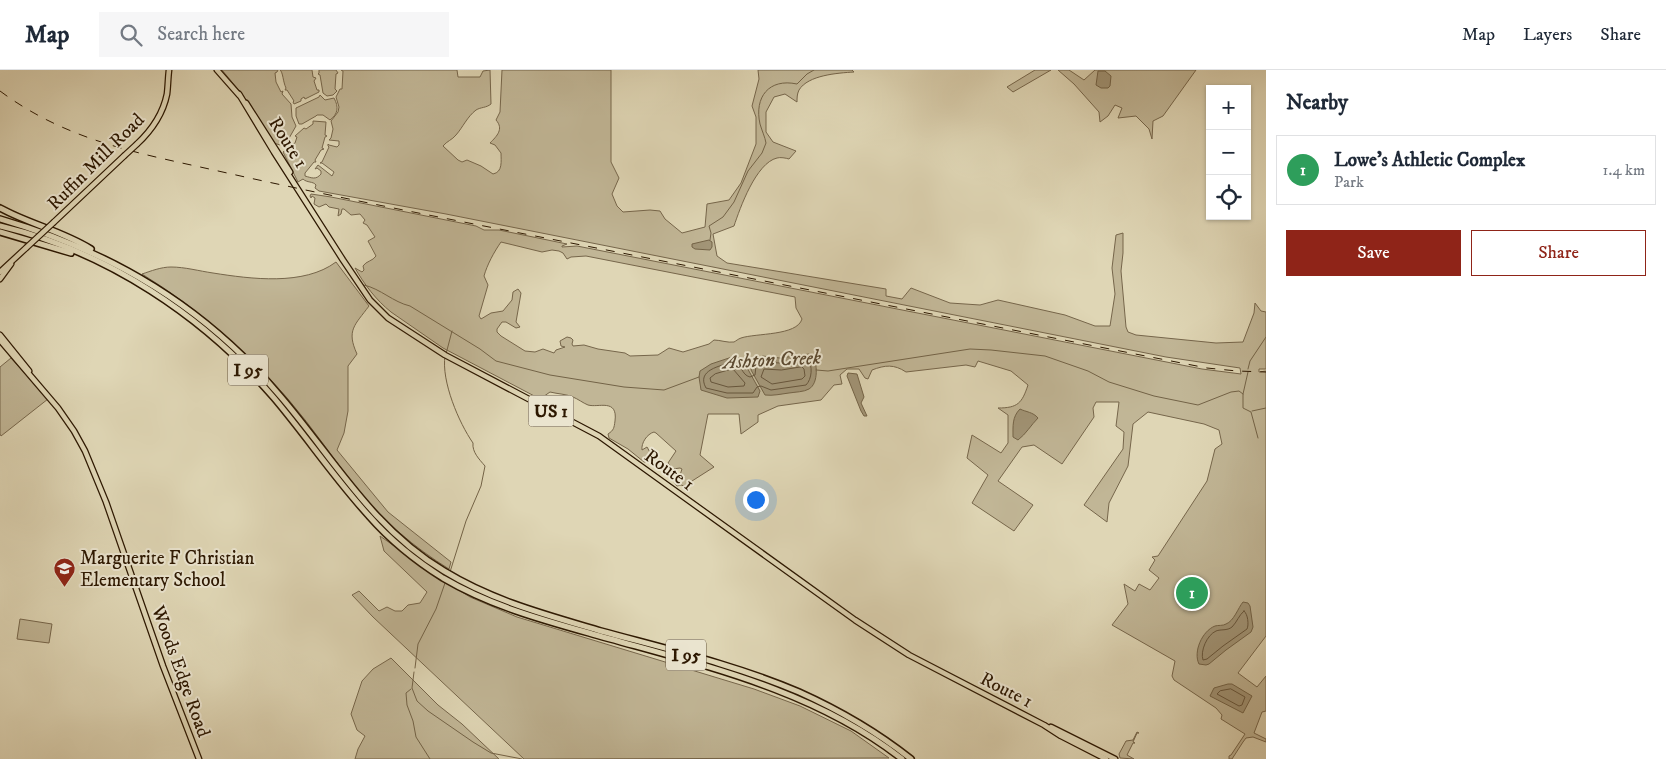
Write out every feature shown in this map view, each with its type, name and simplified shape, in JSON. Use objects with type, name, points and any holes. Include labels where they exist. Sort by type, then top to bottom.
[{"type":"highway","points":[[0,208],[71,237],[103,258]]},
{"type":"highway","name":"I 95","points":[[0,219],[54,236],[103,258],[138,276],[209,325],[283,399],[376,516],[403,542],[449,574],[486,593],[524,608],[719,664],[782,685],[858,722],[911,759]]},
{"type":"highway","name":"I 95","points":[[0,226],[58,244],[95,260],[157,295],[200,326],[249,370],[274,398],[367,515],[406,552],[436,573],[476,596],[517,612],[741,677],[782,691],[840,719],[873,738],[902,759]]},
{"type":"highway","points":[[0,232],[95,260]]},
{"type":"main road","name":"Ruffin Mill Road","points":[[0,272],[150,130],[159,116],[167,93],[169,70]]},
{"type":"main road","name":"Route 1","points":[[217,70],[251,109],[310,207],[370,300],[394,322],[445,355],[598,436],[855,620],[909,655],[1106,759]]},
{"type":"main road","name":"Ruffin Mill Road","points":[[0,279],[15,259]]},
{"type":"main road","name":"Woods Edge Road","points":[[0,334],[8,347]]},
{"type":"main road","name":"Woods Edge Road","points":[[0,340],[26,367],[33,379],[70,423],[91,464],[108,507],[163,666],[199,759]]},
{"type":"main road","name":"Route 1","points":[[1044,725],[1050,726],[1115,759]]},
{"type":"shaded area","points":[[222,70],[278,70],[275,73],[276,82],[281,92],[283,91],[282,94],[291,104],[292,117],[296,126],[288,140],[280,145],[274,143],[242,94]]},
{"type":"shaded area","points":[[280,70],[312,70],[319,92],[305,99],[304,97],[301,101],[294,104],[287,90],[285,90]]},
{"type":"shaded area","points":[[319,70],[336,70],[338,73],[336,74],[335,89],[337,91],[333,95],[327,96],[323,93],[320,75],[318,74]]},
{"type":"shaded area","points":[[341,70],[457,70],[458,77],[480,77],[483,71],[490,70],[491,104],[473,113],[456,135],[443,146],[458,160],[462,162],[467,160],[493,174],[500,169],[501,163],[501,153],[495,145],[490,143],[497,135],[499,129],[496,120],[500,112],[502,70],[611,70],[611,162],[619,178],[612,194],[617,206],[623,212],[660,211],[665,219],[682,233],[705,227],[707,204],[729,200],[741,183],[756,144],[756,117],[752,106],[759,79],[758,70],[852,70],[854,72],[824,76],[809,81],[799,90],[797,102],[785,94],[774,97],[766,112],[766,132],[773,142],[796,151],[789,159],[777,158],[762,168],[750,187],[734,226],[713,234],[717,256],[727,263],[886,289],[886,296],[902,299],[911,288],[950,303],[980,305],[998,300],[1065,315],[1095,326],[1110,326],[1115,294],[1112,268],[1116,235],[1123,233],[1121,271],[1128,332],[1136,335],[1216,343],[1243,342],[1254,313],[1255,303],[1261,311],[1266,312],[1266,369],[1259,369],[1259,372],[1266,371],[1266,636],[1238,673],[1257,687],[1266,676],[1266,711],[1262,712],[1254,733],[1266,739],[1266,742],[1253,737],[1246,738],[1232,759],[1229,759],[1229,756],[1245,734],[1221,719],[1222,715],[1216,708],[1174,680],[1172,676],[1175,661],[1112,625],[1128,604],[1124,584],[1135,591],[1139,584],[1150,590],[1159,578],[1149,570],[1155,560],[1152,557],[1158,556],[1207,481],[1215,449],[1222,444],[1219,430],[1204,424],[1148,412],[1133,424],[1128,466],[1109,503],[1107,522],[1084,505],[1123,449],[1124,432],[1116,426],[1119,402],[1096,402],[1093,408],[1094,417],[1062,464],[1034,445],[1022,447],[998,481],[1033,505],[1014,531],[972,503],[988,475],[967,458],[972,435],[1001,453],[1008,443],[1008,415],[998,408],[1010,407],[1018,403],[1024,396],[1028,385],[1011,371],[978,361],[975,367],[966,365],[906,372],[885,366],[872,370],[868,379],[865,378],[859,369],[847,369],[840,375],[842,384],[834,385],[821,400],[778,406],[758,415],[758,422],[741,434],[739,414],[708,414],[700,455],[714,467],[692,481],[687,487],[677,486],[674,482],[679,478],[682,469],[673,469],[668,463],[676,451],[656,433],[654,432],[649,435],[644,442],[642,450],[647,447],[651,454],[649,462],[644,462],[628,449],[609,438],[608,434],[613,429],[615,421],[615,414],[610,407],[588,405],[570,396],[550,392],[540,399],[443,348],[391,312],[371,292],[355,268],[362,272],[364,264],[376,256],[368,241],[375,237],[367,225],[363,223],[365,220],[360,214],[351,215],[344,209],[342,209],[341,214],[338,216],[339,209],[329,207],[326,204],[319,207],[314,204],[315,198],[310,196],[311,194],[331,197],[476,226],[484,230],[499,230],[567,244],[562,247],[577,246],[1202,369],[1241,374],[1240,368],[1166,357],[446,214],[319,191],[313,183],[303,179],[298,182],[283,152],[295,143],[297,137],[295,136],[304,128],[306,129],[313,124],[313,121],[326,122],[325,135],[327,136],[322,148],[324,149],[321,150],[315,160],[316,162],[305,173],[305,176],[314,178],[319,176],[321,171],[317,168],[315,169],[318,165],[332,176],[334,172],[320,163],[329,147],[328,144],[337,147],[339,145],[339,141],[329,140],[333,129],[331,121],[338,112],[339,107],[336,97],[340,89],[342,89],[343,71]],"holes":[[[501,242],[542,252],[559,251],[567,259],[586,256],[795,297],[796,308],[802,319],[799,324],[784,331],[748,336],[734,342],[714,340],[709,344],[683,352],[669,348],[658,355],[630,356],[625,353],[584,345],[573,346],[573,340],[567,337],[560,341],[561,346],[565,347],[556,350],[554,353],[543,349],[535,352],[525,351],[497,332],[502,322],[506,322],[516,328],[520,327],[516,322],[521,293],[518,289],[513,292],[512,300],[503,311],[491,313],[481,319],[479,316],[488,285],[484,276]]]},
{"type":"shaded area","points":[[1035,70],[1051,70],[1013,92],[1007,87]]},
{"type":"shaded area","points":[[1058,70],[1069,70],[1084,80],[1095,70],[1196,70],[1163,116],[1153,121],[1152,139],[1149,129],[1136,116],[1118,118],[1122,108],[1115,105],[1108,116],[1100,122],[1099,112],[1074,84]]},
{"type":"shaded area","points":[[320,95],[325,100],[334,98],[337,104],[335,115],[330,120],[323,115],[317,115],[299,124],[296,108]]},
{"type":"shaded area","points":[[336,262],[369,306],[356,323],[352,333],[357,354],[348,366],[348,411],[344,433],[337,450],[388,512],[451,562],[449,569],[412,543],[378,512],[358,490],[288,399],[238,347],[182,301],[142,274],[156,269],[176,267],[244,277],[277,279],[309,275],[323,270]]},
{"type":"shaded area","points":[[11,358],[48,399],[1,436],[0,367]]},
{"type":"shaded area","points":[[380,536],[470,597],[517,617],[754,689],[800,706],[851,731],[889,758],[524,759],[352,595],[359,591],[379,611],[387,607],[395,611],[402,611],[408,605],[420,603],[427,592],[384,551]]},
{"type":"shaded area","points":[[20,619],[52,624],[49,643],[17,639]]},
{"type":"shaded area","points":[[391,658],[438,705],[462,724],[499,759],[355,759],[365,736],[357,730],[351,714],[362,681],[373,669]]},
{"type":"shaded area","points":[[1137,732],[1139,733],[1137,733],[1133,742],[1135,743],[1133,743],[1127,755],[1134,759],[1120,758],[1119,754],[1126,741],[1133,740]]},
{"type":"water","points":[[1098,71],[1105,71],[1111,76],[1108,88],[1101,88],[1096,85]]},
{"type":"water","points":[[709,240],[712,242],[710,250],[692,247],[692,244]]},
{"type":"water","points":[[813,355],[816,378],[812,386],[805,391],[765,395],[751,370],[752,363],[762,356],[780,358]]},
{"type":"water","points":[[732,357],[739,358],[745,364],[760,391],[758,397],[727,398],[701,390],[700,371],[711,364]]},
{"type":"water","points":[[848,373],[857,374],[864,397],[861,403],[867,416],[864,416],[861,411],[847,376]]},
{"type":"water","points":[[1020,409],[1032,413],[1038,418],[1018,440],[1013,437],[1013,425],[1014,418]]},
{"type":"water","points":[[1243,602],[1248,603],[1250,606],[1253,627],[1251,632],[1209,664],[1199,664],[1197,659],[1198,648],[1206,632],[1215,626],[1229,622]]},
{"type":"water","points":[[1232,684],[1252,696],[1243,713],[1210,696],[1214,688]]},
{"type":"waterway","points":[[710,240],[709,226],[723,217],[734,202],[748,171],[762,153],[766,143],[759,114],[762,98],[771,87],[787,83],[797,84],[814,70]]},
{"type":"waterway","name":"Ashton Creek","points":[[364,285],[410,306],[496,361],[550,375],[624,387],[664,390],[699,377]]},
{"type":"waterway","points":[[446,354],[452,331]]},
{"type":"waterway","points":[[1248,369],[1250,361],[1266,337]]},
{"type":"waterway","name":"Ashton Creek","points":[[816,370],[828,371],[970,349],[991,350],[1045,356],[1088,371],[1109,382],[1154,396],[1198,405],[1231,392],[1239,391],[1243,394]]},
{"type":"waterway","points":[[445,356],[444,366],[452,401],[473,443],[478,458],[485,466],[481,486],[466,521],[450,572]]},
{"type":"waterway","points":[[1248,372],[1243,394],[1243,408],[1251,412],[1258,438]]},
{"type":"waterway","points":[[1252,411],[1266,408]]},
{"type":"waterway","points":[[415,668],[418,644],[436,609],[445,583]]},
{"type":"waterway","points":[[414,672],[412,688],[417,701],[428,711],[491,753],[522,759]]},
{"type":"waterway","points":[[411,689],[406,693],[407,705],[416,737],[430,759]]},
{"type":"railway","points":[[0,91],[26,109],[81,135],[137,152],[227,173],[323,194],[1207,368],[1266,372]]},
{"type":"place","name":"Marguerite F Christian Elementary School","points":[[64,587]]},
{"type":"place","name":"Lowe's Athletic Complex","points":[[1192,593]]}]
